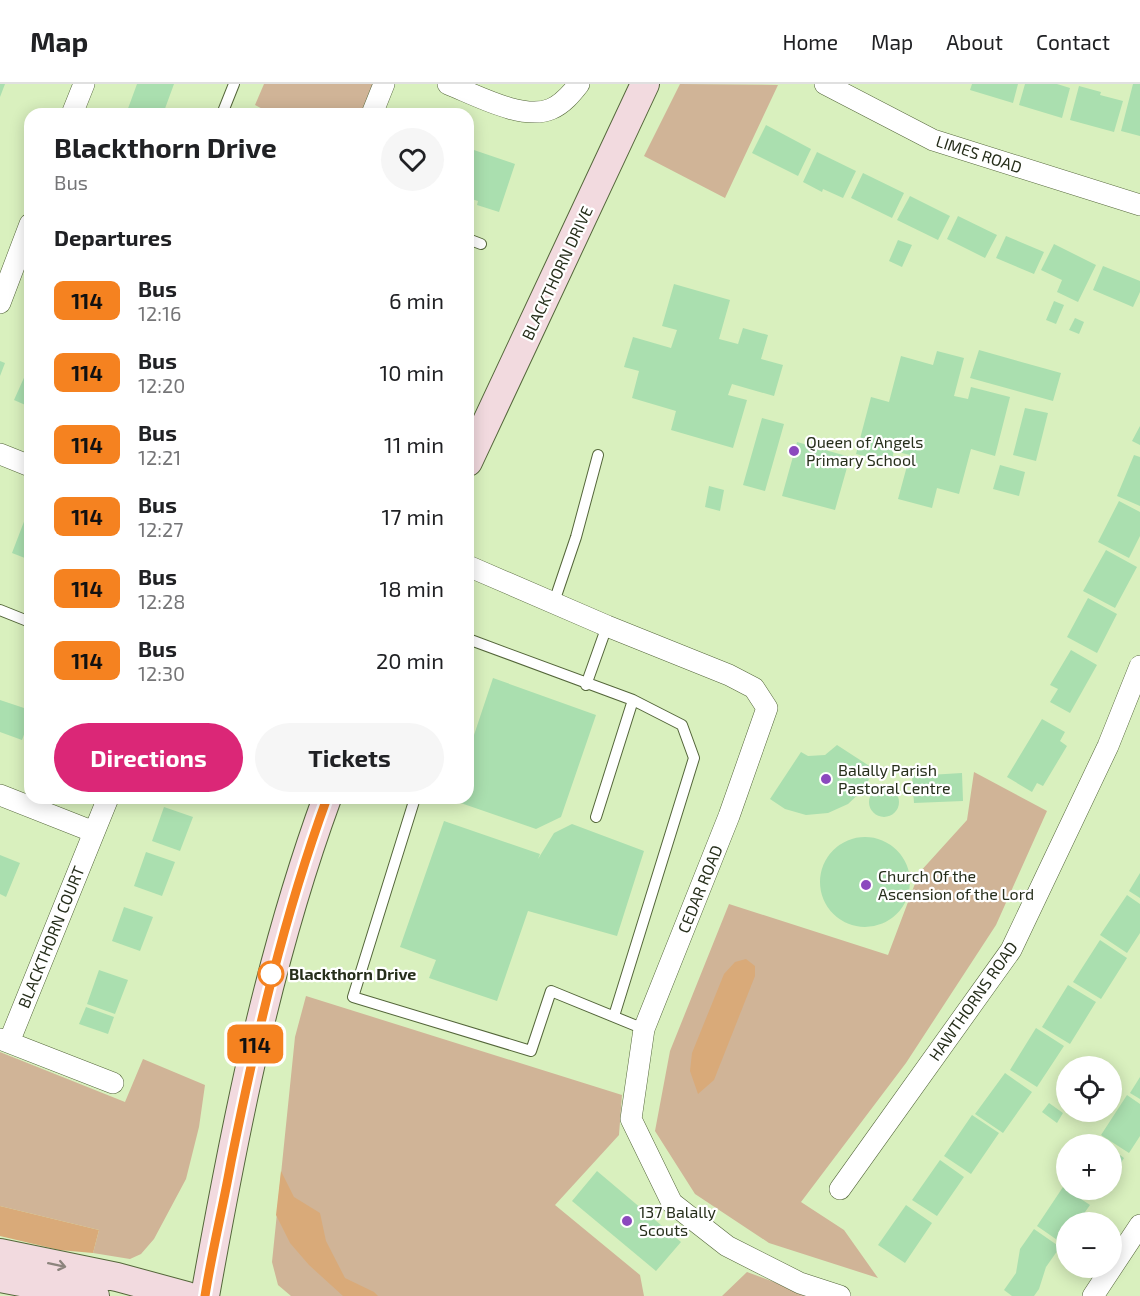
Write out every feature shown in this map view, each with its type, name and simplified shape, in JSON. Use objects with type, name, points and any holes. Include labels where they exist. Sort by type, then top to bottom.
[{"type":"street","points":[[74,108],[84,84]]},
{"type":"street","points":[[374,108],[384,84]]},
{"type":"street","points":[[448,84],[512,109],[532,113],[551,109],[569,97],[579,84]]},
{"type":"street","name":"BLACKTHORN DRIVE","points":[[474,449],[645,84]]},
{"type":"street","name":"LIMES ROAD","points":[[825,84],[933,140],[1140,206]]},
{"type":"street","points":[[0,303],[24,240]]},
{"type":"street","points":[[0,454],[24,464]]},
{"type":"street","name":"CEDAR ROAD","points":[[474,569],[729,675],[754,688],[767,708],[729,816],[644,1029],[631,1119],[672,1203],[727,1246],[800,1282],[840,1296]]},
{"type":"street","name":"HAWTHORNS ROAD","points":[[840,1189],[1011,950],[1108,746],[1140,666]]},
{"type":"street","points":[[0,795],[94,832]]},
{"type":"street","name":"BLACKTHORN COURT","points":[[106,804],[4,1040],[113,1083]]},
{"type":"street","points":[[205,1296],[247,1081],[271,974],[325,804]]},
{"type":"street","points":[[1092,1296],[1140,1225]]},
{"type":"street","points":[[0,1253],[117,1277],[187,1296]]},
{"type":"street","points":[[0,1278],[95,1296]]},
{"type":"lane","points":[[224,108],[234,84]]},
{"type":"lane","points":[[474,241],[481,244]]},
{"type":"lane","points":[[554,602],[576,537],[598,455]]},
{"type":"lane","points":[[0,610],[24,620]]},
{"type":"lane","points":[[586,685],[607,626]]},
{"type":"lane","points":[[474,641],[586,685],[633,700],[682,725],[694,758],[614,1016]]},
{"type":"lane","points":[[596,817],[633,700]]},
{"type":"lane","points":[[413,804],[353,997],[531,1051],[550,991],[644,1029]]},
{"type":"shaded area","points":[[264,84],[379,84],[371,108],[261,108],[255,105]]},
{"type":"shaded area","points":[[680,84],[778,85],[725,198],[644,156]]},
{"type":"shaded area","points":[[974,772],[1047,811],[996,925],[906,1063],[801,1202],[844,1230],[878,1278],[769,1243],[695,1194],[655,1131],[670,1051],[729,904],[888,955],[919,873],[967,820]]},
{"type":"shaded area","points":[[746,959],[755,966],[755,976],[714,1080],[698,1094],[690,1071],[692,1053],[724,974],[735,962]]},
{"type":"shaded area","points":[[306,996],[622,1095],[619,1135],[555,1205],[640,1275],[644,1296],[291,1296],[278,1285],[272,1262],[295,1037]]},
{"type":"shaded area","points":[[0,1052],[125,1102],[143,1059],[205,1085],[199,1127],[186,1179],[154,1239],[141,1254],[130,1259],[93,1253],[99,1230],[0,1206]]},
{"type":"shaded area","points":[[281,1171],[294,1197],[320,1213],[326,1241],[345,1278],[378,1296],[343,1296],[309,1265],[290,1243],[276,1215]]},
{"type":"shaded area","points":[[0,1206],[99,1230],[93,1253],[59,1250],[0,1236]]},
{"type":"shaded area","points":[[747,1272],[812,1296],[722,1296]]},
{"type":"building","points":[[0,84],[5,84],[0,97]]},
{"type":"building","points":[[137,84],[174,84],[165,108],[128,108]]},
{"type":"building","points":[[972,84],[1018,84],[1013,103],[970,90]]},
{"type":"building","points":[[1025,84],[1057,84],[1070,88],[1062,118],[1019,105]]},
{"type":"building","points":[[1133,84],[1140,84],[1140,136],[1121,131]]},
{"type":"building","points":[[1079,86],[1123,101],[1114,132],[1070,120]]},
{"type":"building","points":[[766,125],[811,149],[798,176],[752,153]]},
{"type":"building","points":[[474,150],[515,164],[499,212],[477,205],[478,201],[474,200]]},
{"type":"building","points":[[817,152],[856,171],[843,198],[823,189],[822,192],[803,182]]},
{"type":"building","points":[[863,173],[904,193],[892,218],[851,198]]},
{"type":"building","points":[[910,196],[950,216],[938,240],[897,220]]},
{"type":"building","points":[[958,216],[997,235],[985,258],[947,239]]},
{"type":"building","points":[[1006,236],[1044,252],[1034,274],[996,258]]},
{"type":"building","points":[[898,240],[912,245],[902,267],[889,261]]},
{"type":"building","points":[[1054,244],[1096,265],[1078,302],[1057,292],[1062,280],[1041,270]]},
{"type":"building","points":[[1103,266],[1140,281],[1140,292],[1133,307],[1093,290]]},
{"type":"building","points":[[674,284],[730,300],[719,339],[738,344],[743,328],[768,335],[761,359],[783,365],[774,396],[732,384],[728,395],[747,400],[733,448],[671,430],[676,411],[632,398],[639,371],[624,367],[633,337],[671,348],[677,330],[662,326]]},
{"type":"building","points":[[1054,301],[1064,305],[1056,324],[1046,320]]},
{"type":"building","points":[[1075,318],[1084,322],[1079,334],[1069,330]]},
{"type":"building","points":[[979,350],[1061,373],[1053,401],[970,378]]},
{"type":"building","points":[[937,351],[964,358],[954,396],[968,399],[971,387],[1010,397],[995,456],[971,449],[959,494],[937,488],[932,508],[898,499],[910,455],[894,451],[891,463],[856,454],[871,397],[889,402],[901,356],[933,365]]},
{"type":"building","points":[[0,361],[5,363],[0,376]]},
{"type":"building","points":[[24,378],[24,404],[14,400]]},
{"type":"building","points":[[1025,408],[1048,413],[1036,461],[1013,455]]},
{"type":"building","points":[[762,418],[784,424],[765,491],[743,485]]},
{"type":"building","points":[[1140,426],[1140,445],[1132,441]]},
{"type":"building","points":[[797,442],[850,457],[835,510],[782,496]]},
{"type":"building","points":[[1134,455],[1140,457],[1140,506],[1117,496]]},
{"type":"building","points":[[1000,465],[1025,472],[1019,496],[993,489]]},
{"type":"building","points":[[709,486],[724,490],[720,511],[705,507]]},
{"type":"building","points":[[1119,501],[1140,512],[1140,536],[1129,558],[1098,542]]},
{"type":"building","points":[[24,522],[24,558],[12,553]]},
{"type":"building","points":[[1106,550],[1137,567],[1115,608],[1083,591]]},
{"type":"building","points":[[1088,598],[1117,614],[1097,653],[1067,637]]},
{"type":"building","points":[[1071,650],[1097,665],[1070,713],[1050,702],[1058,689],[1050,685]]},
{"type":"building","points":[[493,678],[596,715],[561,817],[536,829],[464,804],[474,804],[474,735]]},
{"type":"building","points":[[0,700],[24,708],[22,740],[0,732]]},
{"type":"building","points":[[1042,719],[1065,732],[1060,741],[1067,746],[1043,786],[1037,783],[1032,792],[1007,777]]},
{"type":"building","name":"Balally Parish Pastoral Centre","points":[[837,745],[874,769],[864,789],[848,804],[828,813],[806,815],[785,809],[770,799],[801,752],[808,756],[825,755]]},
{"type":"building","points":[[962,773],[963,801],[914,803],[912,776]]},
{"type":"building","points":[[884,787],[894,792],[899,802],[894,812],[884,817],[874,812],[869,802],[874,792]]},
{"type":"building","points":[[164,807],[193,817],[180,851],[152,841]]},
{"type":"building","points":[[444,821],[540,854],[538,859],[554,833],[572,824],[644,851],[617,936],[528,911],[497,1001],[429,978],[436,960],[400,947]]},
{"type":"building","name":"Church Of the Ascension of the Lord","points":[[856,837],[874,837],[890,844],[903,857],[910,873],[910,891],[903,907],[890,920],[874,927],[856,927],[840,920],[827,907],[820,891],[820,873],[827,857],[840,844]]},
{"type":"building","points":[[146,852],[175,862],[162,896],[134,886]]},
{"type":"building","points":[[0,855],[20,863],[6,897],[0,894]]},
{"type":"building","points":[[1140,873],[1140,898],[1129,891]]},
{"type":"building","points":[[1127,895],[1140,904],[1140,933],[1127,953],[1100,935]]},
{"type":"building","points":[[124,907],[153,917],[140,951],[112,941]]},
{"type":"building","points":[[1100,940],[1127,958],[1101,999],[1073,982]]},
{"type":"building","points":[[99,970],[128,980],[115,1014],[87,1004]]},
{"type":"building","points":[[1068,985],[1096,1002],[1070,1044],[1042,1027]]},
{"type":"building","points":[[86,1007],[114,1017],[108,1034],[79,1024]]},
{"type":"building","points":[[1036,1028],[1064,1046],[1037,1087],[1010,1070]]},
{"type":"building","points":[[1005,1073],[1032,1092],[1003,1133],[975,1114]]},
{"type":"building","points":[[1140,1077],[1140,1099],[1130,1093]]},
{"type":"building","points":[[1127,1095],[1140,1104],[1140,1136],[1129,1153],[1122,1148],[1122,1134],[1102,1134],[1109,1122],[1122,1122],[1122,1103]]},
{"type":"building","points":[[1049,1103],[1056,1108],[1057,1123],[1042,1112]]},
{"type":"building","points":[[972,1115],[999,1133],[971,1174],[944,1156]]},
{"type":"building","points":[[940,1160],[964,1177],[937,1216],[912,1200]]},
{"type":"building","name":"137 Balally Scouts","points":[[597,1171],[681,1242],[656,1271],[572,1201]]},
{"type":"building","points":[[1056,1198],[1056,1200],[1082,1200],[1090,1205],[1085,1212],[1056,1212],[1056,1239],[1037,1226]]},
{"type":"building","points":[[906,1205],[932,1223],[905,1263],[878,1245]]},
{"type":"building","points":[[1034,1229],[1056,1244],[1056,1253],[1046,1267],[1039,1289],[1034,1296],[1012,1296],[1004,1290],[1016,1273],[1020,1249]]},
{"type":"bus line","name":"114","points":[[205,1296],[247,1081],[271,974],[325,804]]},
{"type":"place","name":"Queen of Angels Primary School","points":[[794,451]]},
{"type":"place","name":"Balally Parish Pastoral Centre","points":[[826,779]]},
{"type":"place","name":"Church Of the Ascension of the Lord","points":[[866,885]]},
{"type":"place","name":"Blackthorn Drive","points":[[271,974]]},
{"type":"place","name":"137 Balally Scouts","points":[[627,1221]]}]
